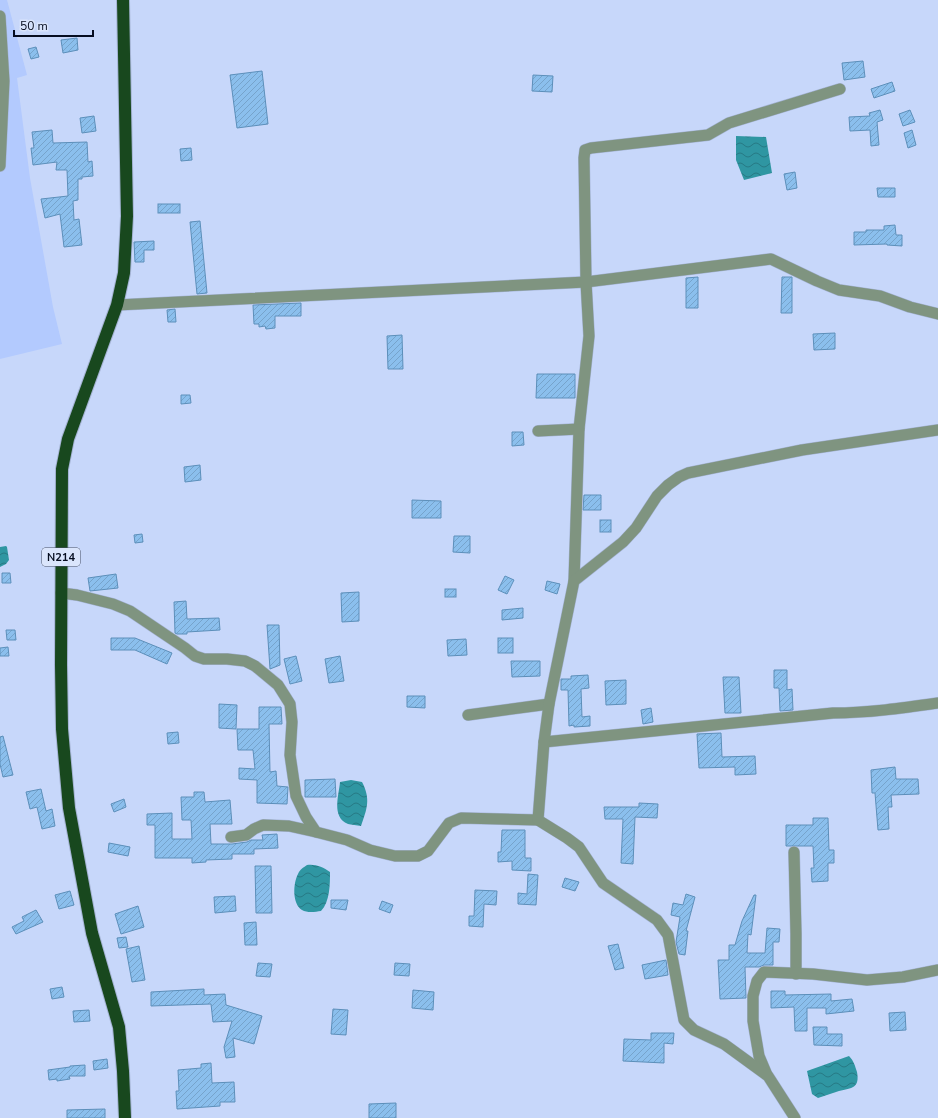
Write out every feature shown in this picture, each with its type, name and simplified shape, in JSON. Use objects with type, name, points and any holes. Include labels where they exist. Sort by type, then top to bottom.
[{"type":"highway","name":"N214","points":[[123,0],[127,216],[124,273],[117,305],[68,439],[62,469],[60,665],[62,729],[69,808],[92,933],[119,1027],[125,1118]]},
{"type":"street","points":[[0,16],[4,81],[0,166]]},
{"type":"street","points":[[538,820],[544,742],[549,704],[574,582],[579,429],[589,336],[586,282],[584,158],[586,150],[591,148],[708,135],[729,122],[840,89]]},
{"type":"street","points":[[117,305],[586,282],[771,259],[817,282],[839,290],[880,296],[910,307],[938,314]]},
{"type":"street","points":[[538,431],[579,429]]},
{"type":"street","points":[[574,582],[624,542],[636,528],[657,496],[668,485],[679,477],[688,473],[802,450],[938,430]]},
{"type":"street","points":[[61,593],[77,595],[113,604],[130,611],[195,656],[204,659],[245,661],[255,666],[278,685],[290,704],[292,722],[290,755],[296,796],[306,817],[316,832]]},
{"type":"street","points":[[544,742],[833,713],[901,708],[938,703]]},
{"type":"street","points":[[468,715],[549,704]]},
{"type":"street","points":[[231,837],[246,835],[263,825],[289,826],[347,840],[370,850],[395,856],[418,856],[428,851],[449,823],[461,818],[538,820],[579,847],[603,883],[657,920],[668,935],[684,1020],[694,1030],[724,1044],[768,1076]]},
{"type":"street","points":[[794,852],[796,974]]},
{"type":"street","points":[[795,1118],[768,1076],[759,1056],[753,1021],[753,996],[757,981],[764,972],[868,980],[903,977],[938,970]]},
{"type":"shaded area","points":[[0,0],[7,0],[27,75],[17,78],[30,178],[53,307],[62,344],[0,359]]},
{"type":"water","points":[[736,136],[766,137],[772,173],[744,180],[736,160]]},
{"type":"water","points":[[6,546],[9,560],[6,564],[0,567],[0,547]]},
{"type":"water","points":[[351,780],[362,782],[365,788],[367,804],[361,826],[348,824],[339,816],[337,805],[340,782]]},
{"type":"water","points":[[307,865],[319,866],[330,872],[328,898],[321,911],[304,911],[296,903],[294,888],[296,878],[300,871]]},
{"type":"water","points":[[849,1056],[857,1072],[858,1077],[856,1084],[851,1088],[818,1098],[812,1094],[807,1071]]},
{"type":"building","points":[[77,38],[78,50],[63,53],[61,40]]},
{"type":"building","points":[[36,47],[39,57],[31,59],[28,49]]},
{"type":"building","points":[[863,61],[865,77],[844,80],[842,63]]},
{"type":"building","points":[[262,71],[268,124],[237,128],[230,75]]},
{"type":"building","points":[[533,75],[553,76],[552,92],[532,91]]},
{"type":"building","points":[[892,82],[895,91],[874,98],[871,89]]},
{"type":"building","points":[[880,110],[883,120],[877,122],[879,145],[871,146],[870,130],[850,131],[849,117],[870,116],[869,113]]},
{"type":"building","points":[[910,110],[915,122],[903,126],[899,114]]},
{"type":"building","points":[[94,116],[96,131],[82,133],[80,118]]},
{"type":"building","points":[[52,130],[53,143],[87,142],[88,162],[92,161],[93,176],[78,179],[78,200],[73,201],[74,220],[79,219],[82,245],[64,247],[60,214],[45,218],[41,199],[68,196],[67,170],[56,170],[57,162],[33,165],[31,148],[34,148],[32,132]]},
{"type":"building","points":[[912,130],[916,145],[908,148],[904,133]]},
{"type":"building","points":[[191,148],[192,160],[181,161],[180,149]]},
{"type":"building","points":[[795,172],[797,188],[787,190],[784,174]]},
{"type":"building","points":[[877,188],[895,188],[895,197],[878,197]]},
{"type":"building","points":[[158,204],[180,204],[180,213],[158,213]]},
{"type":"building","points":[[200,221],[207,293],[197,294],[190,222]]},
{"type":"building","points":[[895,225],[896,235],[902,235],[902,246],[887,244],[854,245],[854,232],[884,230],[884,226]]},
{"type":"building","points":[[154,241],[154,250],[144,250],[144,262],[135,262],[134,242]]},
{"type":"building","points":[[698,277],[698,308],[686,308],[686,278]]},
{"type":"building","points":[[782,277],[792,277],[792,313],[781,313]]},
{"type":"building","points":[[301,303],[301,316],[275,316],[275,328],[266,329],[265,326],[259,327],[259,324],[254,324],[253,305]]},
{"type":"building","points":[[175,309],[176,322],[168,322],[167,310]]},
{"type":"building","points":[[835,333],[835,349],[814,350],[813,334]]},
{"type":"building","points":[[402,335],[403,369],[388,369],[387,336]]},
{"type":"building","points":[[537,374],[575,374],[575,398],[536,398]]},
{"type":"building","points":[[181,395],[190,395],[191,403],[181,404]]},
{"type":"building","points":[[512,432],[523,432],[524,445],[512,446]]},
{"type":"building","points":[[200,465],[201,480],[185,482],[184,467]]},
{"type":"building","points":[[584,495],[601,495],[601,510],[583,510]]},
{"type":"building","points":[[412,500],[441,501],[441,518],[412,518]]},
{"type":"building","points":[[600,520],[611,520],[611,532],[600,532]]},
{"type":"building","points":[[142,534],[143,542],[135,543],[134,535]]},
{"type":"building","points":[[454,536],[470,536],[470,553],[453,552]]},
{"type":"building","points":[[2,573],[10,573],[11,583],[2,583]]},
{"type":"building","points":[[116,574],[118,588],[90,591],[88,578]]},
{"type":"building","points":[[505,576],[514,580],[507,594],[498,590]]},
{"type":"building","points":[[547,581],[560,584],[557,594],[545,590]]},
{"type":"building","points":[[445,589],[456,589],[456,597],[445,597]]},
{"type":"building","points":[[359,592],[359,621],[342,622],[341,593]]},
{"type":"building","points":[[186,601],[187,619],[219,618],[220,630],[187,632],[187,634],[175,633],[174,602]]},
{"type":"building","points":[[523,608],[523,618],[502,620],[502,610]]},
{"type":"building","points":[[267,625],[279,625],[280,665],[270,669]]},
{"type":"building","points":[[6,630],[15,630],[16,640],[7,640]]},
{"type":"building","points":[[111,638],[135,638],[172,653],[167,664],[135,650],[111,650]]},
{"type":"building","points":[[498,638],[513,638],[513,653],[498,653]]},
{"type":"building","points":[[466,639],[467,655],[448,656],[447,640]]},
{"type":"building","points":[[8,647],[9,656],[0,656],[0,648]]},
{"type":"building","points":[[296,656],[302,681],[290,684],[284,659]]},
{"type":"building","points":[[340,656],[344,681],[329,683],[325,659]]},
{"type":"building","points":[[511,661],[540,661],[540,676],[512,677]]},
{"type":"building","points":[[774,670],[787,670],[787,690],[792,689],[793,710],[780,711],[779,688],[774,688]]},
{"type":"building","points":[[588,675],[589,688],[581,689],[582,717],[590,716],[590,726],[569,726],[568,690],[561,690],[561,679],[571,679],[571,676]]},
{"type":"building","points":[[723,677],[739,677],[741,713],[725,713]]},
{"type":"building","points":[[626,680],[626,704],[606,705],[605,681]]},
{"type":"building","points":[[407,696],[425,696],[425,708],[407,707]]},
{"type":"building","points":[[219,704],[237,705],[236,729],[219,728]]},
{"type":"building","points":[[259,707],[281,707],[282,724],[269,724],[270,772],[276,771],[277,786],[288,787],[287,804],[257,803],[257,780],[239,779],[239,768],[255,769],[253,750],[238,750],[237,729],[259,729]]},
{"type":"building","points":[[651,708],[653,722],[643,724],[641,710]]},
{"type":"building","points":[[178,732],[179,743],[168,744],[167,733]]},
{"type":"building","points":[[721,733],[722,757],[755,756],[756,774],[735,775],[735,767],[699,768],[697,734]]},
{"type":"building","points":[[3,736],[13,775],[3,777],[0,764],[0,737]]},
{"type":"building","points":[[895,767],[896,779],[918,779],[919,794],[891,795],[892,807],[888,807],[889,829],[878,830],[875,793],[872,793],[871,770]]},
{"type":"building","points":[[335,779],[336,797],[305,797],[305,780]]},
{"type":"building","points":[[41,789],[46,811],[52,809],[55,826],[42,829],[37,807],[30,809],[26,792]]},
{"type":"building","points":[[194,792],[204,792],[205,802],[230,800],[232,824],[210,824],[211,844],[232,844],[251,840],[263,840],[262,835],[277,834],[278,848],[254,849],[254,854],[232,854],[232,859],[206,860],[206,862],[192,863],[192,858],[155,858],[155,825],[147,825],[147,814],[172,813],[172,839],[192,839],[191,820],[182,820],[181,797],[194,797]]},
{"type":"building","points":[[124,799],[126,807],[114,812],[111,804]]},
{"type":"building","points":[[639,803],[658,804],[657,818],[635,817],[633,864],[621,863],[623,819],[605,819],[604,807],[639,807]]},
{"type":"building","points":[[813,818],[828,818],[829,850],[834,850],[834,863],[828,863],[828,881],[812,882],[811,868],[814,868],[813,846],[786,846],[786,825],[813,825]]},
{"type":"building","points":[[502,830],[525,830],[525,858],[531,858],[531,871],[512,870],[512,861],[498,862],[498,852],[501,852]]},
{"type":"building","points":[[109,843],[130,847],[128,856],[108,852]]},
{"type":"building","points":[[255,866],[271,866],[272,913],[256,913]]},
{"type":"building","points":[[528,874],[538,875],[536,905],[518,904],[518,893],[527,894]]},
{"type":"building","points":[[565,878],[579,882],[575,891],[562,887]]},
{"type":"building","points":[[475,890],[497,891],[496,905],[484,904],[483,927],[469,926],[469,916],[474,916]]},
{"type":"building","points":[[70,891],[74,905],[59,909],[55,895]]},
{"type":"building","points":[[686,894],[695,897],[686,931],[688,931],[685,955],[679,954],[676,942],[680,917],[671,915],[673,903],[683,905]]},
{"type":"building","points":[[754,895],[756,895],[751,935],[748,934],[747,953],[765,953],[767,928],[780,929],[779,942],[773,942],[773,965],[745,967],[746,998],[720,999],[718,960],[729,960],[729,945],[735,945],[742,921]]},
{"type":"building","points":[[235,896],[236,911],[215,913],[214,897]]},
{"type":"building","points":[[331,900],[348,900],[346,910],[331,908]]},
{"type":"building","points":[[382,901],[393,905],[390,913],[379,909]]},
{"type":"building","points":[[138,906],[144,927],[121,934],[115,914]]},
{"type":"building","points":[[36,910],[43,922],[16,934],[12,927],[24,921],[22,917]]},
{"type":"building","points":[[256,922],[257,945],[245,945],[244,923]]},
{"type":"building","points":[[126,937],[128,947],[119,948],[117,938]]},
{"type":"building","points":[[618,944],[624,968],[615,970],[608,946]]},
{"type":"building","points":[[139,946],[145,980],[132,982],[126,949]]},
{"type":"building","points":[[666,960],[668,975],[645,979],[642,965]]},
{"type":"building","points":[[258,963],[272,964],[270,977],[256,976]]},
{"type":"building","points":[[395,963],[410,964],[409,976],[394,975]]},
{"type":"building","points":[[62,987],[64,997],[52,999],[50,989]]},
{"type":"building","points":[[204,989],[204,995],[225,994],[226,1005],[262,1016],[254,1044],[233,1038],[235,1057],[226,1058],[224,1047],[232,1021],[213,1022],[211,1004],[151,1006],[151,992]]},
{"type":"building","points":[[413,990],[434,992],[433,1010],[412,1008]]},
{"type":"building","points":[[771,991],[785,991],[785,995],[831,994],[831,1001],[852,999],[854,1011],[826,1014],[826,1008],[807,1008],[807,1031],[795,1031],[794,1007],[771,1008]]},
{"type":"building","points":[[333,1009],[348,1010],[346,1035],[331,1034]]},
{"type":"building","points":[[89,1010],[90,1021],[74,1022],[73,1011]]},
{"type":"building","points":[[905,1012],[906,1030],[890,1031],[889,1013]]},
{"type":"building","points":[[813,1027],[827,1027],[827,1034],[842,1034],[842,1046],[814,1045]]},
{"type":"building","points":[[651,1033],[674,1033],[673,1044],[664,1043],[664,1063],[623,1061],[624,1039],[651,1040]]},
{"type":"building","points":[[107,1059],[108,1068],[94,1070],[93,1061]]},
{"type":"building","points":[[211,1063],[212,1083],[234,1082],[235,1102],[220,1102],[220,1106],[177,1109],[176,1091],[179,1091],[178,1070],[201,1068],[201,1064]]},
{"type":"building","points":[[85,1065],[85,1076],[69,1076],[70,1079],[57,1081],[57,1079],[49,1080],[48,1070]]},
{"type":"building","points":[[396,1103],[396,1118],[369,1118],[369,1104]]},
{"type":"building","points":[[105,1109],[105,1118],[67,1118],[67,1110]]}]
